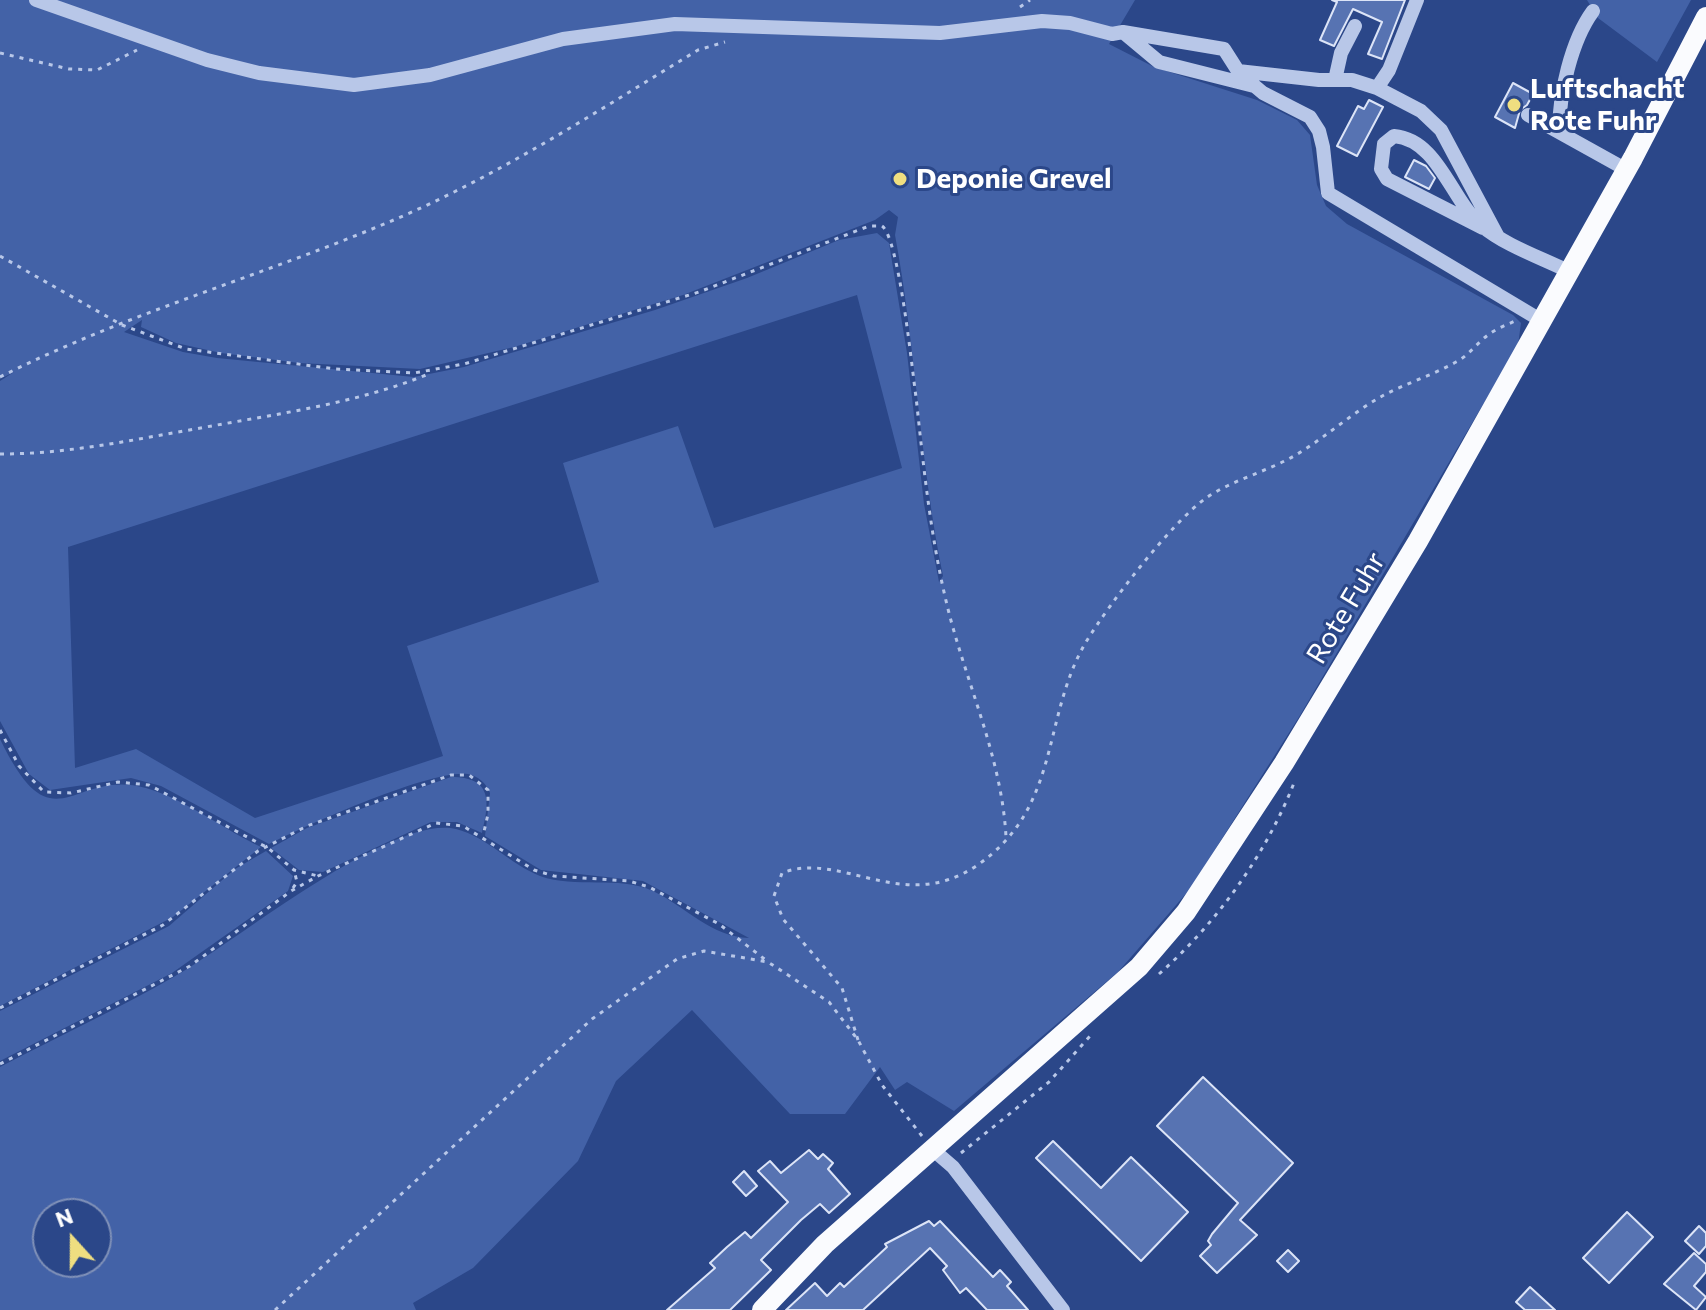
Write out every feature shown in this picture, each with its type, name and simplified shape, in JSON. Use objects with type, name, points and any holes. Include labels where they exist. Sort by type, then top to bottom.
[{"type":"main road","name":"Rote Fuhr","points":[[762,1310],[825,1244],[1139,967],[1186,912],[1222,861],[1346,662],[1627,170],[1706,17]]},
{"type":"street","points":[[36,0],[150,42],[259,73],[354,85],[430,75],[563,39],[675,24],[940,33],[1042,21],[1224,49],[1238,71],[1254,86],[1310,117],[1323,147],[1328,193],[1542,321]]},
{"type":"street","points":[[1377,88],[1389,70],[1417,0]]},
{"type":"street","points":[[1559,132],[1559,106],[1570,66],[1583,26],[1593,11]]},
{"type":"street","points":[[1335,80],[1341,53],[1355,26]]},
{"type":"street","points":[[1123,32],[1159,62],[1254,86]]},
{"type":"street","points":[[1238,71],[1352,80],[1377,88],[1432,119],[1490,231]]},
{"type":"street","points":[[1528,115],[1627,170]]},
{"type":"street","points":[[1490,231],[1459,202],[1433,159],[1416,144],[1394,136],[1384,144],[1381,169],[1387,179],[1570,272]]},
{"type":"street","points":[[931,1148],[953,1167],[1063,1310]]},
{"type":"path","points":[[1013,13],[1030,0]]},
{"type":"path","points":[[0,377],[64,345],[392,221],[470,186],[698,50],[729,41]]},
{"type":"path","points":[[0,53],[69,69],[97,70],[150,42]]},
{"type":"path","points":[[0,454],[50,454],[370,396],[438,370],[699,292],[869,226],[888,230],[910,352],[936,561],[1005,813],[1006,837]]},
{"type":"path","points":[[0,256],[122,325],[186,349],[239,359],[335,369],[414,373],[438,370]]},
{"type":"path","points":[[858,1040],[842,988],[783,919],[774,896],[782,873],[794,868],[812,869],[883,884],[918,886],[952,878],[975,867],[1006,837],[1039,789],[1085,644],[1180,521],[1208,497],[1292,457],[1383,396],[1460,360],[1489,334],[1517,319],[1542,321]]},
{"type":"path","points":[[0,730],[19,766],[44,792],[71,793],[118,782],[149,785],[268,848],[294,870],[318,876]]},
{"type":"path","points":[[0,1008],[172,919],[233,869],[307,826],[451,775],[469,775],[488,790],[488,814],[483,837]]},
{"type":"path","points":[[0,1064],[190,966],[291,891],[318,876],[436,823],[463,826],[534,870],[554,876],[629,881],[649,887],[719,924],[768,962],[829,1002],[858,1040],[882,1085],[931,1148]]},
{"type":"path","points":[[291,891],[297,882],[294,870]]},
{"type":"path","points":[[275,1310],[592,1019],[634,988],[677,959],[704,951],[768,962]]},
{"type":"shaded area","points":[[0,0],[1135,0],[1109,44],[1154,67],[1257,100],[1297,120],[1310,135],[1317,185],[1326,206],[1347,224],[1513,315],[1521,323],[1518,345],[1299,717],[1190,889],[1118,972],[954,1111],[907,1082],[895,1090],[880,1067],[845,1114],[790,1114],[692,1010],[616,1081],[578,1161],[473,1268],[413,1303],[416,1310],[0,1310],[0,1067],[177,975],[355,859],[394,840],[428,829],[456,829],[467,833],[529,871],[554,880],[639,886],[653,891],[711,927],[749,938],[643,881],[541,870],[485,836],[490,793],[481,780],[468,774],[426,780],[398,789],[269,844],[161,786],[131,778],[50,790],[29,774],[0,721],[0,381],[14,372],[0,379]],"holes":[[[889,210],[898,217],[895,235],[943,576],[939,582],[924,504],[907,353],[889,243],[877,233],[839,240],[747,278],[655,310],[464,367],[414,377],[217,358],[183,352],[124,332],[142,320],[141,327],[176,343],[221,353],[299,363],[420,369],[514,347],[683,295],[875,220]],[[857,295],[902,468],[714,528],[678,426],[563,463],[599,582],[407,646],[443,756],[255,818],[136,749],[75,768],[68,547]]]},
{"type":"shaded area","points":[[1587,0],[1691,0],[1657,62],[1598,18]]},
{"type":"shaded area","points":[[0,739],[19,772],[35,791],[50,798],[66,798],[121,784],[146,788],[176,800],[261,847],[173,917],[0,1006]]},
{"type":"shaded area","points":[[451,777],[474,781],[485,793],[487,801],[482,833],[457,822],[431,822],[323,872],[299,870],[271,848],[307,828]]},
{"type":"shaded area","points":[[266,851],[293,876],[288,891],[172,973],[0,1061],[0,1011],[169,926],[235,869]]},
{"type":"building","points":[[1332,0],[1405,0],[1382,59],[1368,54],[1382,22],[1353,9],[1334,46],[1320,40],[1337,2]]},
{"type":"building","name":"Luftschacht Rote Fuhr","points":[[1513,83],[1533,94],[1520,110],[1515,128],[1495,117]]},
{"type":"building","points":[[1369,100],[1383,107],[1357,156],[1337,146],[1358,106],[1364,109]]},
{"type":"building","points":[[1414,160],[1426,166],[1435,178],[1429,189],[1405,177]]},
{"type":"building","points":[[1203,1077],[1293,1163],[1240,1220],[1257,1235],[1217,1273],[1200,1256],[1211,1245],[1208,1241],[1212,1234],[1238,1203],[1157,1126]]},
{"type":"building","points":[[1053,1141],[1101,1188],[1131,1157],[1188,1212],[1141,1261],[1036,1158]]},
{"type":"building","points":[[809,1150],[818,1159],[823,1154],[833,1163],[828,1169],[850,1194],[829,1213],[820,1204],[801,1220],[761,1260],[771,1270],[730,1310],[667,1310],[715,1268],[710,1263],[727,1247],[745,1232],[751,1238],[788,1202],[758,1171],[770,1161],[781,1173]]},
{"type":"building","points":[[744,1171],[757,1186],[746,1196],[733,1182]]},
{"type":"building","points":[[1627,1212],[1653,1237],[1609,1283],[1583,1258]]},
{"type":"building","points":[[929,1221],[934,1226],[940,1221],[993,1277],[1000,1270],[1011,1282],[1007,1286],[1028,1310],[987,1310],[966,1288],[960,1293],[943,1270],[947,1266],[930,1248],[863,1310],[786,1310],[815,1283],[827,1296],[840,1283],[844,1287],[887,1247],[885,1244]]},
{"type":"building","points":[[1699,1226],[1706,1233],[1706,1246],[1699,1254],[1685,1241]]},
{"type":"building","points":[[1288,1250],[1299,1261],[1288,1272],[1277,1261]]},
{"type":"building","points":[[1694,1253],[1706,1264],[1706,1272],[1694,1286],[1706,1297],[1696,1310],[1664,1284]]},
{"type":"building","points":[[1530,1287],[1555,1310],[1525,1310],[1516,1302]]},
{"type":"place","name":"Luftschacht Rote Fuhr","points":[[1514,105]]},
{"type":"place","name":"Deponie Grevel","points":[[900,179]]}]
